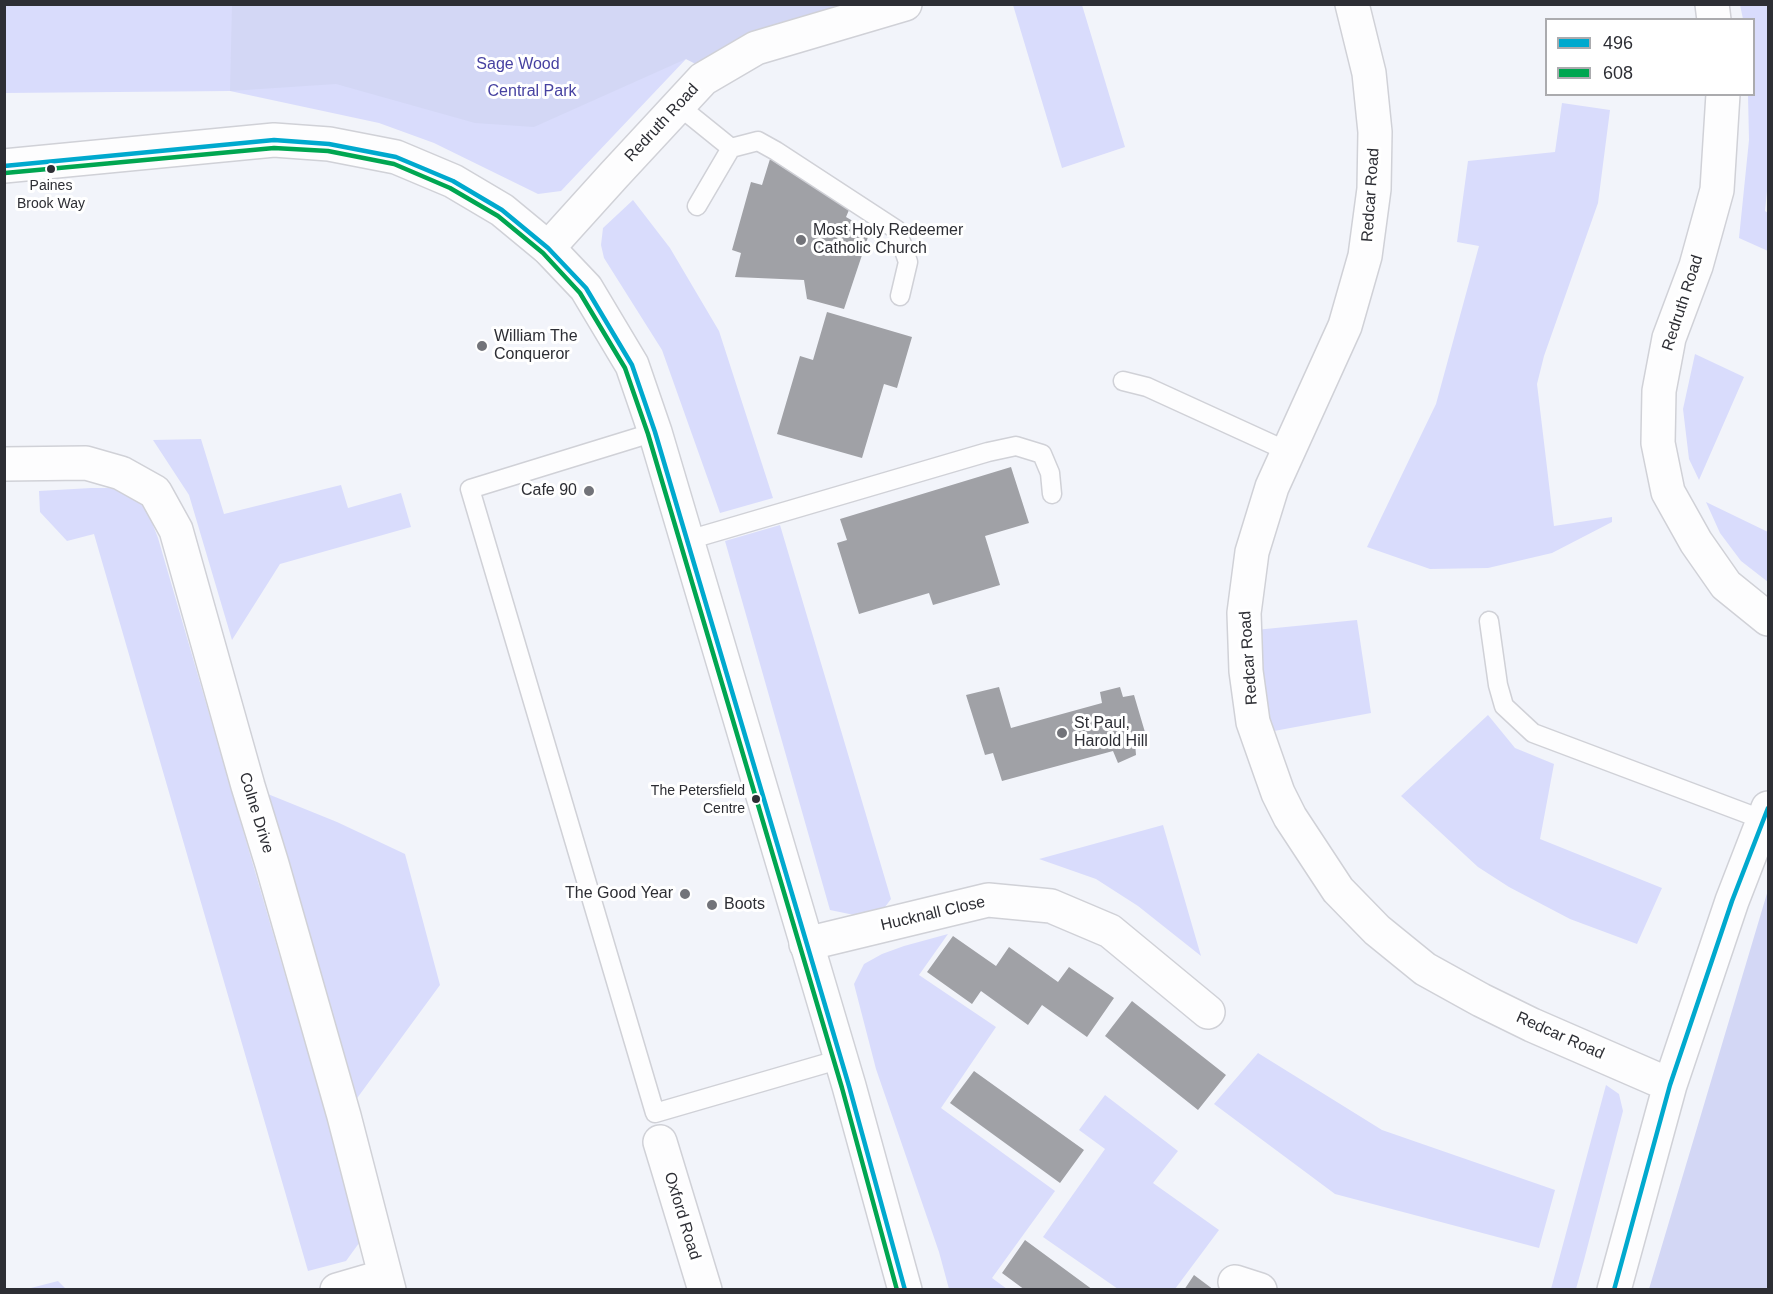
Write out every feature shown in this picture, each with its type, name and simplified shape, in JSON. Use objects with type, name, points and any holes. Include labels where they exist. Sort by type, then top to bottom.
[{"type":"street","name":"Redruth Road","points":[[548,248],[704,79],[756,48],[905,4]]},
{"type":"street","name":"Redcar Road","points":[[1352,4],[1369,73],[1375,132],[1374,189],[1365,256],[1345,326],[1272,487],[1252,552],[1244,613],[1246,671],[1253,722],[1278,793],[1290,817],[1338,890],[1377,930],[1425,969],[1532,1025],[1671,1085]]},
{"type":"street","name":"Redruth Road","points":[[1723,96],[1717,190],[1696,266],[1669,338],[1659,391],[1658,443],[1668,492],[1695,542],[1726,585],[1768,619]]},
{"type":"street","points":[[4,166],[274,140],[329,144],[396,158],[453,181],[502,210],[548,248],[586,288],[632,365],[655,432],[841,1059],[905,1290]]},
{"type":"street","name":"Colne Drive","points":[[4,464],[86,463],[121,473],[155,492],[176,530],[344,1116],[387,1283]]},
{"type":"street","points":[[1614,1290],[1671,1085],[1732,901],[1766,814]]},
{"type":"street","name":"Hucknall Close","points":[[806,944],[988,900],[1051,906],[1110,931],[1208,1012]]},
{"type":"street","name":"Oxford Road","points":[[660,1142],[705,1290]]},
{"type":"street","points":[[338,1290],[387,1283]]},
{"type":"lane","points":[[679,106],[731,148]]},
{"type":"lane","points":[[697,206],[731,148],[758,141],[897,230],[908,262],[900,296]]},
{"type":"lane","points":[[1123,381],[1147,387],[1287,451]]},
{"type":"lane","points":[[655,432],[470,489],[655,1113],[841,1059]]},
{"type":"lane","points":[[688,540],[965,458],[1016,446],[1042,454],[1050,472],[1052,494]]},
{"type":"lane","points":[[1489,621],[1498,685],[1504,706],[1533,733],[1766,814]]},
{"type":"green space","name":"Central Park","points":[[4,5],[905,5],[714,73],[686,59],[561,191],[538,194],[434,143],[379,123],[230,91],[5,93]]},
{"type":"green space","name":"Sage Wood","points":[[232,5],[905,5],[714,73],[686,59],[534,127],[475,123],[336,84],[230,91]]},
{"type":"green space","points":[[1013,5],[1082,5],[1125,147],[1062,168]]},
{"type":"green space","points":[[1740,5],[1768,5],[1768,181],[1765,211],[1768,213],[1768,251],[1739,238],[1749,140],[1748,96],[1755,96],[1755,18],[1743,18]]},
{"type":"green space","points":[[1562,103],[1610,110],[1598,203],[1544,356],[1537,384],[1554,526],[1612,517],[1612,522],[1552,553],[1488,568],[1430,569],[1367,547],[1436,404],[1479,246],[1457,242],[1468,161],[1555,152]]},
{"type":"green space","points":[[633,200],[670,248],[719,331],[773,498],[720,513],[662,350],[604,258],[601,245],[603,228]]},
{"type":"green space","points":[[1695,354],[1744,377],[1699,480],[1689,459],[1683,409]]},
{"type":"green space","points":[[201,439],[224,514],[341,485],[348,508],[401,493],[411,527],[280,564],[232,640],[189,495],[153,440]]},
{"type":"green space","points":[[109,488],[126,492],[137,498],[148,512],[158,538],[362,1239],[346,1261],[308,1271],[94,534],[67,541],[40,512],[39,491]]},
{"type":"green space","points":[[1706,502],[1768,532],[1768,582],[1741,561],[1720,533]]},
{"type":"green space","points":[[780,525],[891,899],[882,911],[859,916],[830,910],[725,541]]},
{"type":"green space","points":[[1357,620],[1371,713],[1258,734],[1245,631]]},
{"type":"green space","points":[[1488,715],[1515,748],[1554,764],[1540,839],[1662,888],[1637,944],[1570,919],[1509,887],[1478,867],[1401,796]]},
{"type":"green space","points":[[248,786],[337,822],[405,854],[440,985],[344,1116]]},
{"type":"green space","points":[[1163,825],[1201,956],[1138,906],[1096,879],[1039,859]]},
{"type":"green space","points":[[1768,890],[1768,1289],[1649,1289]]},
{"type":"green space","points":[[948,934],[919,975],[996,1027],[941,1108],[1055,1191],[992,1278],[1007,1289],[949,1289],[939,1252],[876,1069],[854,984],[864,964],[882,954]]},
{"type":"green space","points":[[1258,1053],[1382,1130],[1555,1190],[1539,1248],[1335,1194],[1214,1104]]},
{"type":"green space","points":[[1606,1085],[1619,1094],[1623,1111],[1584,1260],[1576,1289],[1551,1289]]},
{"type":"green space","points":[[1105,1095],[1178,1151],[1153,1183],[1219,1230],[1175,1289],[1118,1289],[1043,1237],[1105,1149],[1079,1130]]},
{"type":"green space","points":[[58,1281],[66,1289],[27,1289]]},
{"type":"building","name":"Most Holy Redeemer Catholic Church","points":[[770,159],[849,210],[846,217],[870,231],[844,309],[807,299],[804,280],[735,277],[741,253],[732,250],[751,182],[762,185]]},
{"type":"building","points":[[827,312],[912,337],[897,388],[884,384],[862,458],[777,434],[800,356],[813,360]]},
{"type":"building","points":[[1011,467],[1029,523],[985,536],[1000,585],[933,605],[929,593],[859,614],[837,543],[847,540],[840,519]]},
{"type":"building","name":"St Paul, Harold Hill","points":[[999,687],[1011,728],[1102,703],[1100,692],[1120,687],[1123,697],[1134,695],[1147,739],[1135,743],[1136,755],[1118,763],[1113,751],[1002,781],[993,753],[985,755],[966,695]]},
{"type":"building","points":[[953,936],[996,966],[1009,947],[1058,982],[1069,967],[1114,998],[1087,1037],[1042,1005],[1028,1025],[981,991],[972,1004],[927,972]]},
{"type":"building","points":[[1132,1001],[1226,1075],[1198,1110],[1105,1036]]},
{"type":"building","points":[[974,1071],[1084,1150],[1060,1183],[950,1103]]},
{"type":"building","points":[[1025,1240],[1093,1290],[1025,1290],[1002,1273]]},
{"type":"building","points":[[1194,1275],[1214,1290],[1184,1290]]},
{"type":"transit line","name":"496","points":[[4,166],[274,140],[329,144],[396,157],[453,181],[502,210],[548,248],[586,288],[632,365],[655,432],[849,1086],[905,1290]]},
{"type":"transit line","name":"608","points":[[5,173],[274,148],[328,151],[394,164],[450,188],[498,216],[543,253],[580,293],[625,368],[648,434],[842,1088],[897,1290]]},
{"type":"transit line","name":"496","points":[[1614,1290],[1670,1085],[1732,901],[1768,808]]},
{"type":"place","name":"Paines Brook Way","points":[[51,169]]},
{"type":"place","name":"Most Holy Redeemer Catholic Church","points":[[801,240]]},
{"type":"place","name":"William The Conqueror","points":[[482,346]]},
{"type":"place","name":"Cafe 90","points":[[589,491]]},
{"type":"place","name":"St Paul, Harold Hill","points":[[1062,733]]},
{"type":"place","name":"The Petersfield Centre","points":[[756,799]]},
{"type":"place","name":"The Good Year","points":[[685,894]]},
{"type":"place","name":"Boots","points":[[712,905]]}]
